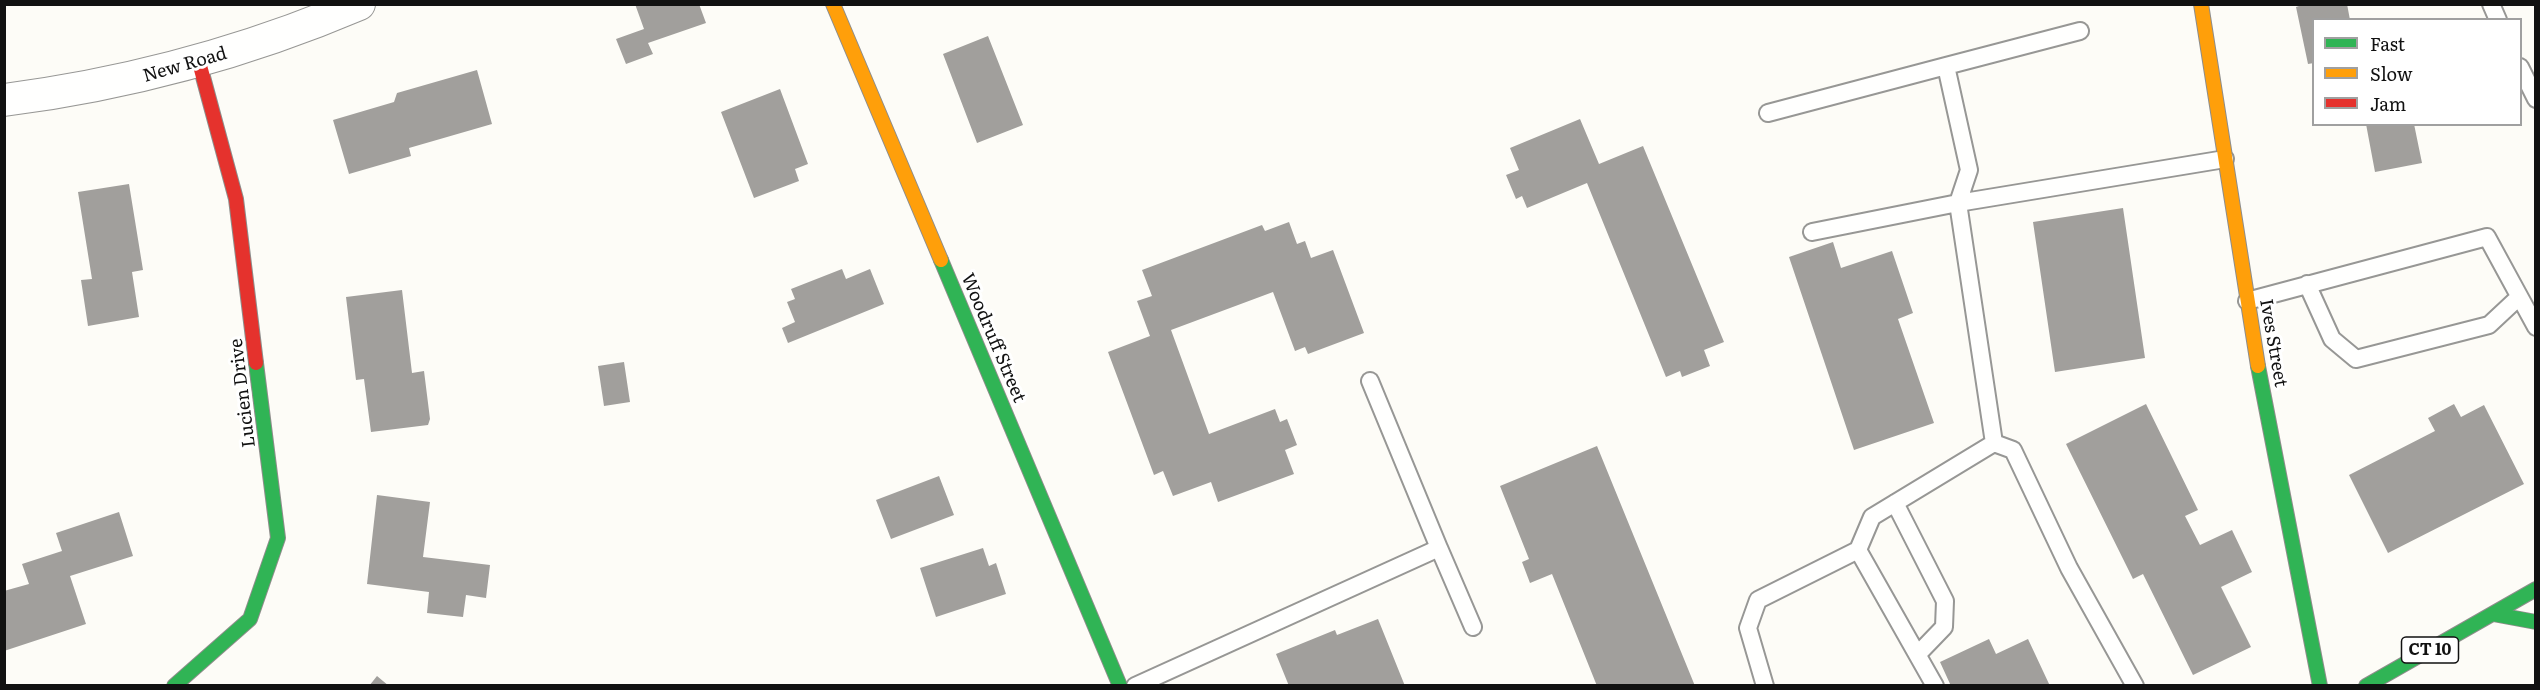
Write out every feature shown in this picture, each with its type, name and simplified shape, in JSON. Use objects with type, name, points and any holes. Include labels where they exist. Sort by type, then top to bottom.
[{"type":"main road","name":"Woodruff Street","points":[[833,4],[1120,686]]},
{"type":"main road","name":"Ives Street","points":[[2201,4],[2247,301],[2304,618],[2320,686]]},
{"type":"main road","name":"Lucien Drive","points":[[174,686],[250,620],[278,538],[236,199],[199,62]]},
{"type":"main road","name":"CT 10","points":[[2366,686],[2535,589]]},
{"type":"main road","points":[[2493,614],[2535,622]]},
{"type":"street","name":"New Road","points":[[4,100],[89,88],[199,62],[273,38],[359,4]]},
{"type":"lane","points":[[2491,4],[2497,18]]},
{"type":"lane","points":[[1768,113],[2080,31]]},
{"type":"lane","points":[[1946,66],[1969,170],[1958,204],[1994,444]]},
{"type":"lane","points":[[2522,71],[2535,99]]},
{"type":"lane","points":[[1812,232],[1958,204],[2225,159]]},
{"type":"lane","points":[[2247,301],[2487,237],[2535,327]]},
{"type":"lane","points":[[2307,284],[2332,339],[2356,359],[2489,325],[2519,297]]},
{"type":"lane","points":[[1370,381],[1473,627]]},
{"type":"lane","points":[[1765,686],[1748,628],[1758,600],[1858,550],[1872,518],[1994,444],[2013,450],[2068,568],[2135,686]]},
{"type":"lane","points":[[1895,504],[1945,601],[1944,627],[1918,654]]},
{"type":"lane","points":[[1136,686],[1439,548]]},
{"type":"lane","points":[[1858,550],[1935,686]]},
{"type":"building","points":[[635,4],[699,4],[706,23],[648,43],[653,54],[626,64],[616,39],[644,29]]},
{"type":"building","points":[[2305,4],[2347,4],[2350,18],[2312,18],[2312,63],[2308,64],[2296,7]]},
{"type":"building","points":[[988,36],[1023,125],[977,143],[943,54]]},
{"type":"building","points":[[477,70],[492,124],[409,148],[411,156],[349,174],[333,120],[394,102],[397,93]]},
{"type":"building","points":[[780,89],[808,164],[795,169],[799,181],[754,198],[721,112]]},
{"type":"building","points":[[1580,119],[1599,164],[1643,146],[1724,342],[1704,350],[1710,366],[1682,377],[1680,371],[1666,377],[1587,183],[1527,208],[1522,196],[1516,199],[1506,175],[1519,170],[1510,148]]},
{"type":"building","points":[[2366,126],[2414,126],[2422,163],[2375,172]]},
{"type":"building","points":[[129,184],[143,270],[132,272],[139,317],[88,326],[81,280],[92,279],[78,192]]},
{"type":"building","points":[[2123,208],[2145,358],[2055,372],[2033,222]]},
{"type":"building","points":[[1289,222],[1297,244],[1305,241],[1311,258],[1333,250],[1364,333],[1308,354],[1305,347],[1295,351],[1273,292],[1171,330],[1209,434],[1275,409],[1280,422],[1287,419],[1297,445],[1285,450],[1294,474],[1218,502],[1211,482],[1173,496],[1163,471],[1154,475],[1108,352],[1150,336],[1137,301],[1152,296],[1142,270],[1262,225],[1265,231]]},
{"type":"building","points":[[1833,242],[1841,268],[1892,251],[1913,313],[1898,319],[1934,423],[1854,450],[1789,257]]},
{"type":"building","points":[[842,269],[846,279],[870,269],[884,304],[788,343],[782,328],[795,322],[787,302],[795,299],[791,289]]},
{"type":"building","points":[[402,290],[412,373],[424,371],[430,419],[428,425],[371,432],[364,379],[356,380],[346,297]]},
{"type":"building","points":[[624,362],[630,402],[604,406],[598,366]]},
{"type":"building","points":[[2146,404],[2198,510],[2185,516],[2200,545],[2232,530],[2252,572],[2221,587],[2251,647],[2193,675],[2143,574],[2133,579],[2066,444]]},
{"type":"building","points":[[2454,404],[2461,417],[2484,405],[2524,484],[2388,553],[2349,475],[2435,431],[2428,418]]},
{"type":"building","points":[[1597,446],[1695,686],[1597,686],[1552,574],[1530,583],[1522,562],[1529,559],[1500,486]]},
{"type":"building","points":[[939,476],[954,515],[891,539],[876,500]]},
{"type":"building","points":[[377,495],[430,502],[423,557],[490,565],[486,598],[466,595],[463,617],[427,613],[429,592],[367,584]]},
{"type":"building","points":[[119,512],[133,556],[70,576],[86,624],[4,651],[4,591],[29,584],[22,564],[62,551],[56,533]]},
{"type":"building","points":[[983,548],[989,566],[996,563],[1006,594],[936,617],[920,568]]},
{"type":"building","points":[[1378,619],[1405,686],[1289,686],[1276,654],[1335,630],[1337,635]]},
{"type":"building","points":[[1989,639],[1996,654],[2028,639],[2050,686],[1951,686],[1940,662]]},
{"type":"building","points":[[377,676],[389,686],[369,686]]},
{"type":"traffic: fast","points":[[941,260],[1120,686]]},
{"type":"traffic: fast","points":[[174,686],[250,619],[278,538],[256,363]]},
{"type":"traffic: fast","points":[[2258,366],[2320,686]]},
{"type":"traffic: fast","points":[[2366,686],[2536,589]]},
{"type":"traffic: fast","points":[[2493,614],[2536,622]]},
{"type":"traffic: slow","points":[[833,4],[941,260]]},
{"type":"traffic: slow","points":[[2201,4],[2258,366]]},
{"type":"traffic: jam","points":[[199,62],[236,199],[256,363]]}]
